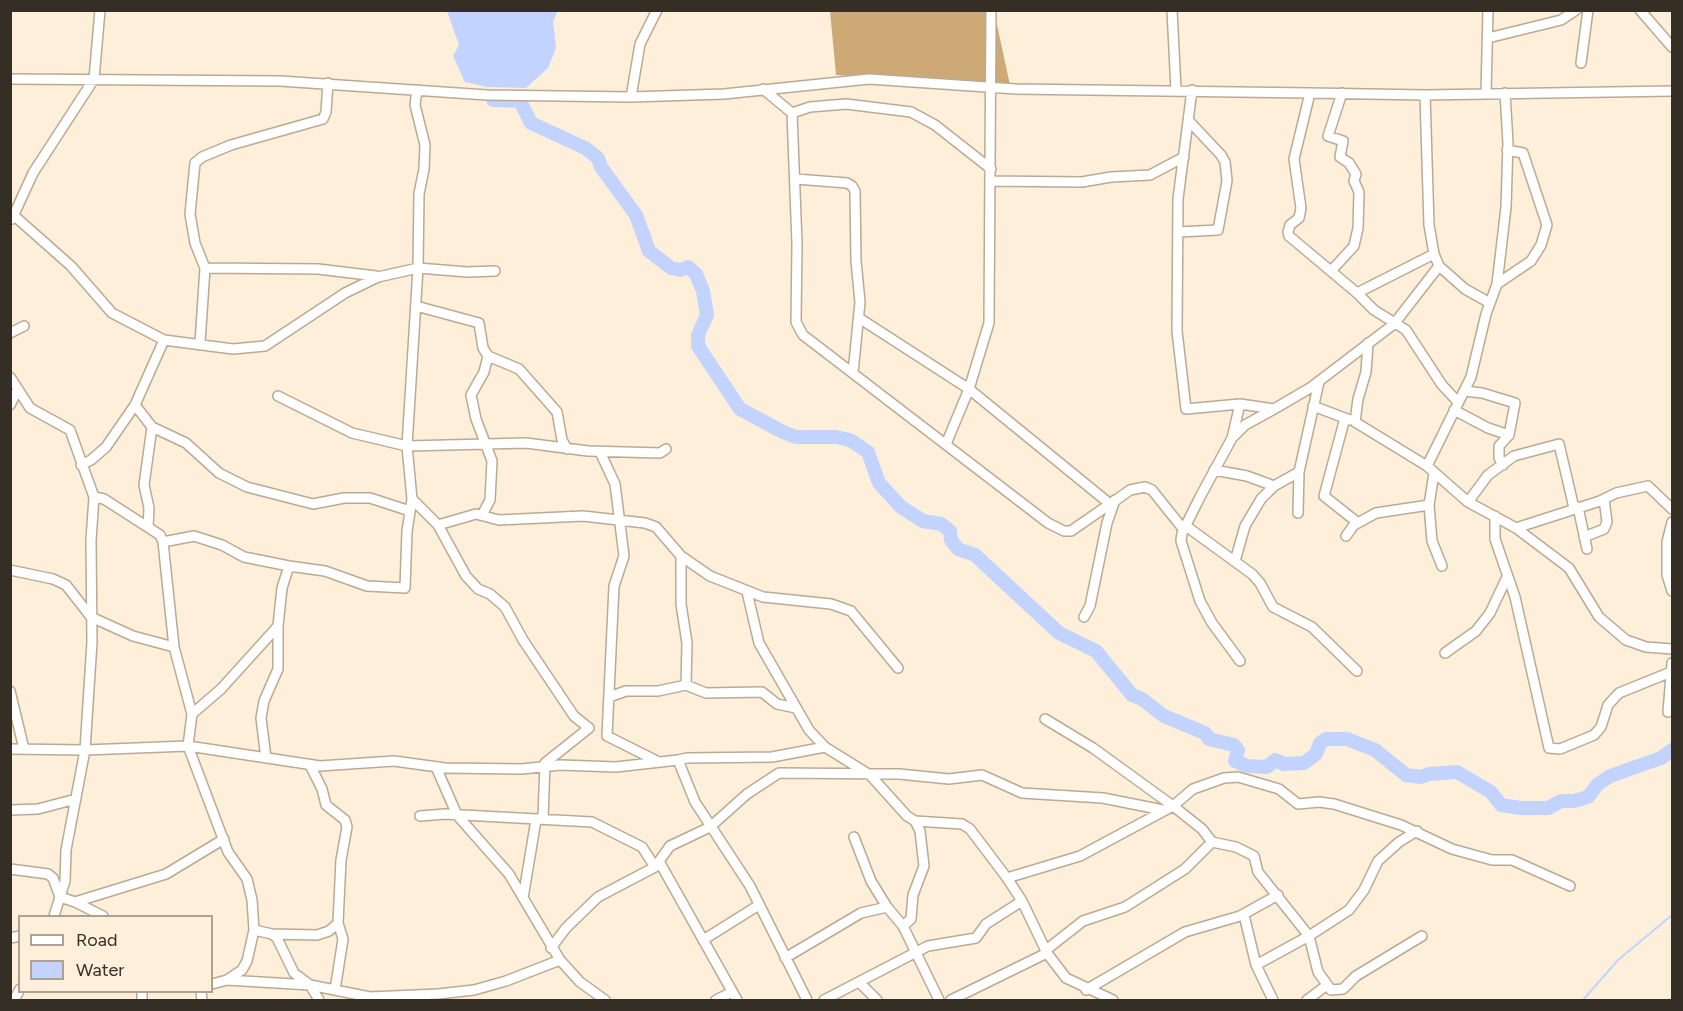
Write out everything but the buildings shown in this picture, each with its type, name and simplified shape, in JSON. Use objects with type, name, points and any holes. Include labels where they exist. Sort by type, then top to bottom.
[{"type":"street","points":[[100,10],[94,79],[33,173],[11,216],[71,266],[106,308],[164,340],[233,349],[265,346],[345,293],[378,276],[418,268],[466,272],[495,271]]},
{"type":"street","points":[[631,97],[640,44],[657,10]]},
{"type":"street","points":[[946,444],[969,389],[989,323],[991,10]]},
{"type":"street","points":[[1172,10],[1176,90]]},
{"type":"street","points":[[1486,94],[1488,10]]},
{"type":"street","points":[[1488,38],[1561,20],[1576,10]]},
{"type":"street","points":[[1581,63],[1588,10]]},
{"type":"street","points":[[1640,10],[1672,47]]},
{"type":"street","points":[[10,79],[328,83],[488,95],[631,97],[724,94],[869,79],[992,87],[1425,95],[1672,90]]},
{"type":"street","points":[[200,343],[205,268],[195,243],[189,214],[195,163],[202,157],[231,145],[323,118],[326,112],[328,83]]},
{"type":"street","points":[[762,89],[792,112],[796,179],[796,322],[803,335],[1048,523],[1064,531],[1076,530],[1130,490],[1145,487],[1152,490],[1185,528],[1235,561],[1260,583],[1270,604],[1277,610],[1312,627],[1328,646],[1357,671]]},
{"type":"street","points":[[163,542],[194,537],[222,545],[244,557],[325,571],[367,586],[405,588],[412,499],[408,446],[418,268],[418,194],[424,169],[425,145],[415,105],[417,90]]},
{"type":"street","points":[[1192,90],[1190,122],[1178,199],[1177,331],[1186,409],[1240,404],[1274,410]]},
{"type":"street","points":[[1310,93],[1294,155],[1301,208],[1299,218],[1290,225],[1288,232],[1374,310],[1409,334],[1456,406],[1488,428],[1509,435]]},
{"type":"street","points":[[1332,270],[1354,246],[1358,228],[1359,192],[1355,183],[1356,174],[1349,163],[1340,157],[1343,141],[1329,137],[1328,134],[1342,93]]},
{"type":"street","points":[[1442,566],[1432,541],[1430,469],[1478,357],[1490,303],[1497,284],[1506,207],[1505,93]]},
{"type":"street","points":[[1425,95],[1429,225],[1434,255],[1439,266],[1465,289],[1490,303]]},
{"type":"street","points":[[792,112],[810,107],[846,104],[911,112],[935,125],[991,169]]},
{"type":"street","points":[[1178,232],[1218,230],[1227,181],[1225,162],[1221,155],[1190,122]]},
{"type":"street","points":[[1497,284],[1531,261],[1541,245],[1547,225],[1523,153],[1507,150]]},
{"type":"street","points":[[991,181],[1082,182],[1111,177],[1150,175],[1184,157]]},
{"type":"street","points":[[796,179],[847,183],[852,186],[860,302],[854,373]]},
{"type":"street","points":[[1357,293],[1434,255]]},
{"type":"street","points":[[1232,438],[1245,425],[1318,382],[1394,324],[1439,266]]},
{"type":"street","points":[[205,268],[318,269],[378,276]]},
{"type":"street","points":[[416,306],[475,320],[478,323],[483,348],[488,356],[519,369],[557,412],[562,440],[567,449]]},
{"type":"street","points":[[859,318],[969,389],[1112,502]]},
{"type":"street","points":[[10,333],[24,326]]},
{"type":"street","points":[[81,465],[106,447],[135,405],[164,340]]},
{"type":"street","points":[[1355,422],[1358,399],[1366,372],[1368,343]]},
{"type":"street","points":[[482,515],[490,500],[492,461],[476,419],[471,395],[483,372],[488,356]]},
{"type":"street","points":[[10,377],[30,408],[70,430],[94,497],[85,750],[66,850],[65,881],[54,915]]},
{"type":"street","points":[[1298,513],[1299,472],[1318,382]]},
{"type":"street","points":[[10,405],[18,389]]},
{"type":"street","points":[[1464,391],[1482,393],[1515,404],[1509,435],[1499,446],[1499,458],[1503,465]]},
{"type":"street","points":[[278,396],[352,433],[408,446],[537,444],[600,452],[660,453],[666,449]]},
{"type":"street","points":[[1240,404],[1232,438],[1185,528],[1181,541],[1200,601],[1212,623],[1240,661]]},
{"type":"street","points":[[135,405],[152,427],[186,444],[219,473],[248,487],[313,504],[344,498],[370,498],[410,510]]},
{"type":"street","points":[[1313,406],[1355,422],[1430,469],[1468,502],[1516,528],[1569,568],[1599,617],[1613,630],[1635,644],[1672,649]]},
{"type":"street","points":[[1345,418],[1324,496],[1358,523]]},
{"type":"street","points":[[148,527],[149,508],[144,485],[152,427]]},
{"type":"street","points":[[1468,502],[1488,475],[1514,456],[1558,444],[1587,549]]},
{"type":"street","points":[[600,452],[615,484],[624,556],[614,586],[607,736]]},
{"type":"street","points":[[1214,470],[1247,476],[1274,486]]},
{"type":"street","points":[[1235,561],[1249,519],[1262,499],[1274,486],[1299,472]]},
{"type":"street","points":[[1516,528],[1604,499],[1616,492],[1648,486],[1672,509]]},
{"type":"street","points":[[94,497],[104,500],[148,527],[160,535],[163,542],[174,647],[192,714],[188,746],[228,852],[247,879],[252,900],[254,930],[248,961],[242,970],[227,980],[213,984]]},
{"type":"street","points":[[412,499],[438,525],[466,576],[478,589],[490,594],[505,607],[523,640],[574,716],[589,728],[657,761]]},
{"type":"street","points":[[1584,537],[1604,529],[1608,522],[1604,499]]},
{"type":"street","points":[[1084,617],[1090,606],[1112,502]]},
{"type":"street","points":[[1346,536],[1349,529],[1376,513],[1430,505]]},
{"type":"street","points":[[438,525],[465,515],[482,515],[500,520],[583,516],[645,523],[656,527],[681,556],[710,576],[747,592],[779,600],[831,604],[851,611],[898,668]]},
{"type":"street","points":[[1495,516],[1495,539],[1515,597],[1549,748],[1560,749],[1594,735],[1601,727],[1608,705],[1619,693],[1672,668]]},
{"type":"street","points":[[1672,522],[1667,542],[1667,575],[1672,591]]},
{"type":"street","points":[[681,556],[681,604],[687,643],[686,685]]},
{"type":"street","points":[[266,758],[261,718],[264,700],[278,669],[278,626],[282,588],[289,566]]},
{"type":"street","points":[[10,570],[53,579],[66,585],[91,617],[133,636],[174,647]]},
{"type":"street","points":[[1445,653],[1476,631],[1490,613],[1507,577]]},
{"type":"street","points":[[747,592],[759,643],[809,730],[825,747],[870,775],[907,816],[915,821],[962,824],[970,829],[1022,901],[1047,951],[1066,978],[1086,990],[1113,1000]]},
{"type":"street","points":[[192,714],[221,689],[278,626]]},
{"type":"street","points":[[1668,712],[1672,668]]},
{"type":"street","points":[[609,697],[626,691],[658,691],[686,685],[706,693],[762,692],[777,704],[795,708]]},
{"type":"street","points":[[10,691],[24,750]]},
{"type":"street","points":[[1046,719],[1093,748],[1173,806],[1202,829],[1212,842],[1236,847],[1254,856],[1258,872],[1309,936],[1318,972],[1326,985],[1336,991],[1343,989],[1356,976],[1422,936]]},
{"type":"street","points":[[523,898],[540,819],[547,760],[589,728]]},
{"type":"street","points":[[10,749],[85,750],[188,746],[310,765],[394,761],[436,767],[560,765],[616,767],[657,761],[772,757],[825,747]]},
{"type":"street","points":[[678,760],[686,783],[710,827],[750,886],[807,1000]]},
{"type":"street","points":[[310,765],[322,789],[326,805],[345,820],[348,827],[342,860],[338,923],[343,939],[334,990]]},
{"type":"street","points":[[436,767],[457,815],[492,853],[523,898],[551,948],[580,982],[605,1000]]},
{"type":"street","points":[[551,948],[574,920],[598,897],[658,865],[670,846],[710,827],[747,794],[779,773],[949,779],[982,775],[1022,793],[1102,798],[1163,810]]},
{"type":"street","points":[[1006,878],[1080,856],[1173,806],[1193,789],[1224,778],[1238,777],[1279,789],[1298,804],[1319,802],[1334,804],[1417,831],[1443,846],[1492,860],[1512,860],[1570,886]]},
{"type":"street","points":[[10,810],[38,809],[76,799]]},
{"type":"street","points":[[420,816],[457,815],[592,822],[642,847],[658,865],[704,940],[734,996],[716,1000]]},
{"type":"street","points":[[903,927],[911,919],[913,895],[925,860],[920,831],[915,821]]},
{"type":"street","points":[[1256,964],[1309,936],[1349,910],[1364,890],[1378,861],[1399,842],[1417,831]]},
{"type":"street","points":[[854,837],[871,881],[903,927],[939,1000]]},
{"type":"street","points":[[75,902],[166,874],[224,839]]},
{"type":"street","points":[[951,1000],[964,998],[1047,951],[1083,921],[1125,907],[1185,869],[1212,842]]},
{"type":"street","points":[[10,869],[48,874],[53,878],[60,897]]},
{"type":"street","points":[[1086,990],[1185,932],[1244,915],[1278,895]]},
{"type":"street","points":[[60,897],[101,915]]},
{"type":"street","points":[[824,1000],[928,946],[976,938],[986,924],[1022,901]]},
{"type":"street","points":[[704,940],[759,905]]},
{"type":"street","points":[[785,958],[861,914],[887,907]]},
{"type":"street","points":[[1244,915],[1256,964],[1273,1000]]},
{"type":"street","points":[[254,930],[273,934],[317,934],[329,931],[338,923]]},
{"type":"street","points":[[273,934],[294,973],[310,986],[318,1000]]},
{"type":"street","points":[[227,980],[310,986],[370,997],[412,998],[474,990],[506,981],[560,960]]},
{"type":"street","points":[[860,982],[876,1000]]},
{"type":"street","points":[[1307,1000],[1326,985]]},
{"type":"shaded area","points":[[830,11],[994,11],[1010,85],[836,75]]},
{"type":"water","points":[[447,11],[558,11],[553,21],[556,48],[548,68],[526,88],[487,87],[465,82],[453,56],[459,45]]},
{"type":"waterway","points":[[493,100],[520,101],[531,123],[585,148],[598,158],[601,167],[636,215],[649,251],[671,268],[680,270],[688,267],[696,274],[703,291],[707,315],[698,335],[698,346],[740,409],[796,437],[836,437],[850,440],[868,452],[879,483],[901,507],[923,521],[941,524],[950,531],[951,540],[958,549],[975,555],[1059,633],[1096,651],[1132,695],[1142,699],[1164,716],[1205,733],[1209,739],[1234,745],[1238,750],[1235,761],[1247,766],[1267,767],[1275,760],[1284,764],[1304,763],[1316,754],[1320,743],[1326,739],[1347,739],[1375,750],[1406,775],[1421,777],[1429,774],[1457,772],[1491,792],[1501,805],[1548,808],[1561,801],[1574,801],[1588,797],[1597,785],[1610,776],[1661,758],[1672,750]]},
{"type":"waterway","points":[[1583,1000],[1618,960],[1672,915]]}]
